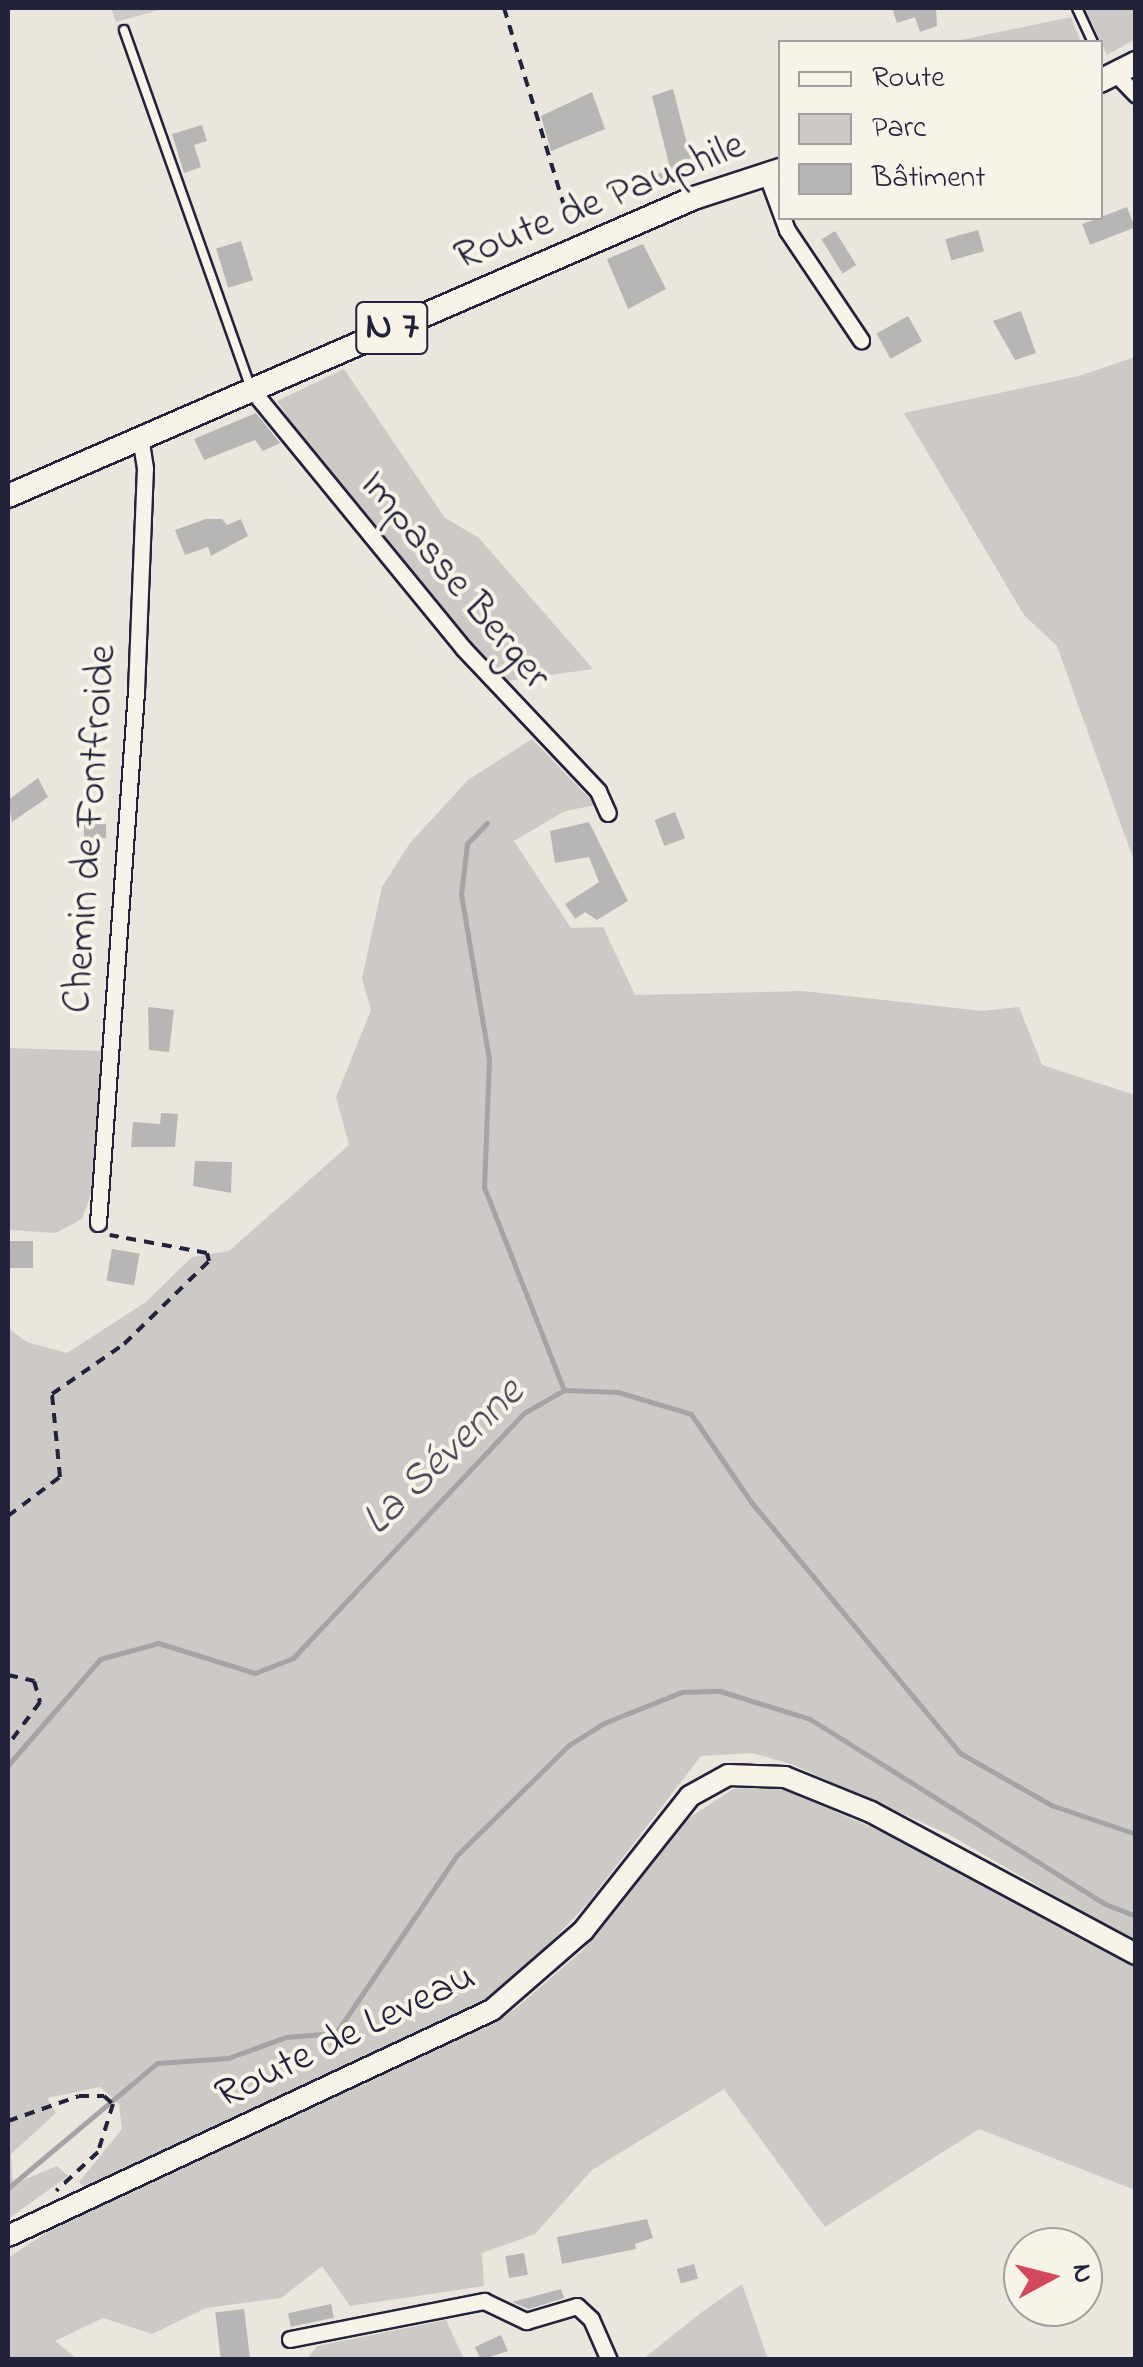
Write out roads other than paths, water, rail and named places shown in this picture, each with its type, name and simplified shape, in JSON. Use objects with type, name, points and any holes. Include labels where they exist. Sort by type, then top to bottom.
[{"type":"main road","name":"Route de Pauphile","points":[[8,496],[580,247],[773,172]]},
{"type":"street","points":[[1114,71],[1136,95]]},
{"type":"street","points":[[785,220],[787,230],[861,340]]},
{"type":"street","name":"Impasse Berger","points":[[252,390],[463,648],[598,792],[608,813]]},
{"type":"street","name":"Chemin de Fontfroide","points":[[98,1224],[136,692],[145,487],[140,438]]},
{"type":"street","name":"Route de Leveau","points":[[8,2236],[492,2010],[550,1967],[690,1796],[728,1775],[785,1777],[871,1812],[1136,1954]]},
{"type":"street","points":[[290,2339],[484,2301],[526,2320],[577,2306],[591,2318],[610,2360]]},
{"type":"lane","points":[[1077,8],[1092,40]]},
{"type":"lane","points":[[124,30],[252,390]]},
{"type":"waterway","points":[[487,823],[467,844],[461,894],[489,1059],[484,1187],[564,1390]]},
{"type":"waterway","name":"La Sévenne","points":[[8,1765],[100,1659],[158,1643],[255,1673],[293,1658],[524,1413],[564,1390],[618,1392],[691,1414],[751,1502],[960,1753],[1051,1805],[1136,1834]]},
{"type":"waterway","points":[[8,2188],[157,2063],[228,2058],[286,2037],[336,2033],[457,1855],[569,1745],[604,1723],[682,1692],[720,1691],[810,1719],[1105,1904],[1136,1916]]}]
